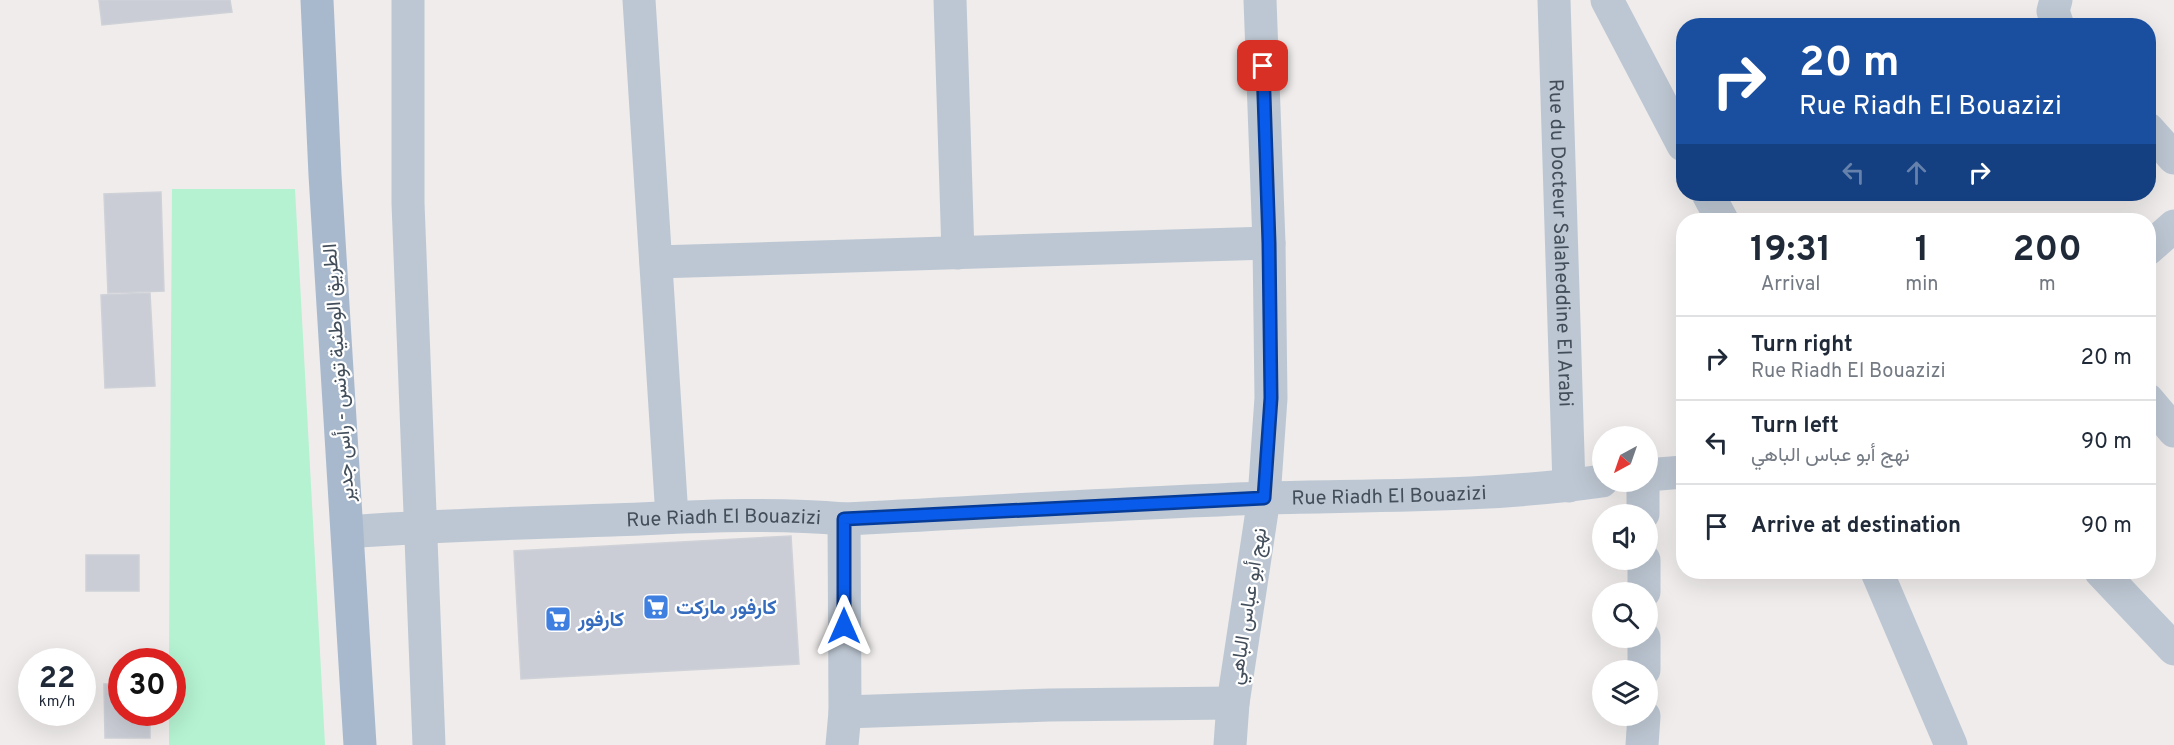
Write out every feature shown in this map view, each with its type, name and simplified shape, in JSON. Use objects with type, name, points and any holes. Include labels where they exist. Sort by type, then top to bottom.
[{"type":"main road","name":"الطريق الوطنية تونس - رأس جدير","points":[[317,0],[325,175],[360,745]]},
{"type":"street","points":[[408,0],[408,203],[429,745]]},
{"type":"street","points":[[639,0],[672,517]]},
{"type":"street","points":[[950,0],[958,253]]},
{"type":"street","name":"نهج أبو عباس الباهي","points":[[1230,745],[1233,703],[1264,498],[1271,398],[1269,243],[1260,0]]},
{"type":"street","name":"Rue du Docteur Salaheddine El Arabi","points":[[1554,0],[1569,486]]},
{"type":"street","points":[[1607,0],[1676,132]]},
{"type":"street","points":[[2055,18],[2053,11],[2056,0]]},
{"type":"street","points":[[2156,138],[2174,158]]},
{"type":"street","points":[[2156,242],[2174,226]]},
{"type":"street","points":[[656,262],[1269,243]]},
{"type":"street","points":[[2156,410],[2174,431]]},
{"type":"street","points":[[1658,474],[1676,473]]},
{"type":"street","name":"Rue Riadh El Bouazizi","points":[[348,532],[672,517],[805,515],[844,519],[1264,498],[1414,495],[1569,486],[1592,483]]},
{"type":"street","points":[[842,745],[845,712],[844,519]]},
{"type":"street","points":[[1880,579],[1951,745]]},
{"type":"street","points":[[2108,579],[2174,649]]},
{"type":"street","points":[[845,712],[1049,705],[1233,703]]},
{"type":"street","points":[[1642,745],[1643,726]]},
{"type":"green space","points":[[172,189],[295,189],[325,745],[169,745],[169,726],[186,726],[186,648],[169,648]]},
{"type":"building","points":[[99,0],[230,0],[232,12],[102,25]]},
{"type":"building","points":[[161,192],[164,291],[108,293],[104,194]]},
{"type":"building","points":[[150,293],[155,386],[105,388],[101,295]]},
{"type":"building","name":"كارفور ماركت","points":[[791,536],[799,664],[521,679],[514,551]]},
{"type":"building","points":[[86,555],[139,555],[139,591],[86,591]]},
{"type":"building","points":[[104,684],[108,684],[108,726],[150,726],[150,738],[105,738]]},
{"type":"place","name":"كارفور ماركت","points":[[656,607]]},
{"type":"place","name":"كارفور","points":[[558,619]]},
{"type":"route","points":[[844,626],[844,519],[1264,498],[1271,398],[1263,66]]}]
